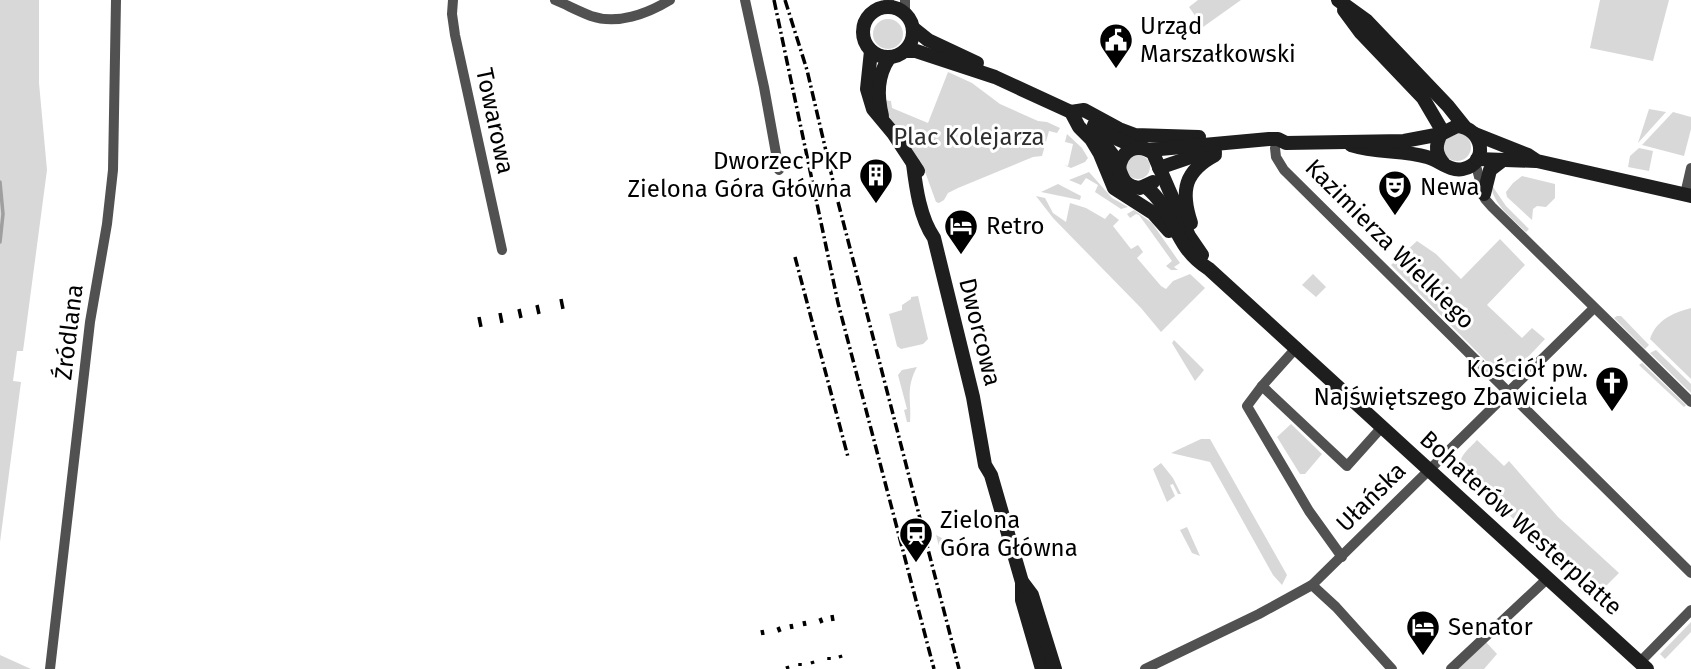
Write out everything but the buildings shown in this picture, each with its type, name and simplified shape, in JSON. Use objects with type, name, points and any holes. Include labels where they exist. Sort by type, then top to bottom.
[{"type":"street","name":"Źródlana","points":[[50,669],[90,322],[113,170],[116,0]]},
{"type":"street","name":"Towarowa","points":[[453,0],[452,14],[456,37],[502,250]]},
{"type":"street","points":[[555,0],[593,17],[608,19],[648,12],[670,0]]},
{"type":"street","points":[[745,0],[779,170]]},
{"type":"street","points":[[1338,0],[1367,21],[1470,130],[1480,146],[1476,160],[1484,194],[1492,207],[1691,402]]},
{"type":"street","points":[[1338,0],[1361,33],[1423,98],[1442,133]]},
{"type":"street","points":[[905,51],[912,41],[913,28],[905,7],[899,9],[888,4],[873,12],[864,24],[864,40],[876,55],[890,58],[905,51],[916,51],[995,76]]},
{"type":"street","points":[[913,28],[929,40],[976,62],[995,76],[1074,114],[1113,137],[1142,149],[1156,158],[1159,168],[1154,180],[1146,187],[1140,188],[1123,181],[1115,159],[1106,146],[1074,114]]},
{"type":"street","name":"Dworcowa","points":[[871,51],[867,83],[873,109],[923,176],[936,226],[934,239],[981,436],[985,465],[991,475],[1022,582],[1022,600],[1042,669]]},
{"type":"street","name":"Dworcowa","points":[[883,120],[879,87],[882,72],[890,58]]},
{"type":"street","points":[[1074,114],[1084,110],[1135,135],[1232,136],[1237,141]]},
{"type":"street","points":[[1074,114],[1095,146],[1114,188],[1153,213],[1180,241]]},
{"type":"street","points":[[1444,164],[1437,153],[1437,140],[1449,127],[1470,130],[1537,161]]},
{"type":"street","points":[[1159,168],[1194,156],[1222,151],[1365,140],[1417,140],[1442,133]]},
{"type":"street","points":[[1119,169],[1125,152],[1142,149],[1278,139],[1281,146]]},
{"type":"street","points":[[1346,143],[1364,149],[1418,155],[1450,168],[1463,169],[1476,160],[1537,161],[1688,195],[1691,168]]},
{"type":"street","name":"Kazimierza Wielkiego","points":[[1281,146],[1276,157],[1284,170],[1691,573]]},
{"type":"street","points":[[1196,247],[1185,197],[1189,177],[1199,164],[1222,151]]},
{"type":"street","points":[[1484,194],[1490,170],[1503,160]]},
{"type":"street","name":"Bohaterów Westerplatte","points":[[1159,168],[1196,247],[1209,268]]},
{"type":"street","name":"Bohaterów Westerplatte","points":[[1146,187],[1162,205],[1180,241],[1195,260],[1209,268],[1297,347],[1644,666]]},
{"type":"street","name":"Ułańska","points":[[1145,669],[1312,585],[1594,308]]},
{"type":"street","points":[[1297,347],[1247,406],[1309,511],[1342,557]]},
{"type":"street","points":[[1262,386],[1347,466],[1382,427]]},
{"type":"street","points":[[1451,669],[1548,578]]},
{"type":"street","name":"Dworcowa","points":[[1022,582],[1032,595],[1055,669]]},
{"type":"street","points":[[1312,585],[1336,607],[1392,669]]},
{"type":"street","points":[[1644,666],[1691,610]]},
{"type":"green space","points":[[0,0],[39,0],[39,83],[47,170],[23,351],[17,351],[13,381],[21,382],[0,542]]},
{"type":"green space","points":[[1198,0],[1241,0],[1203,27],[1189,7]]},
{"type":"green space","points":[[1600,0],[1669,0],[1653,61],[1590,48]]},
{"type":"green space","points":[[888,19],[899,23],[903,34],[899,45],[888,49],[877,45],[873,34],[877,23]]},
{"type":"green space","name":"Plac Kolejarza","points":[[948,72],[972,83],[1000,104],[1060,128],[1057,133],[1049,131],[1042,156],[1033,157],[958,188],[948,193],[939,203],[936,202],[924,169],[888,115],[883,100],[891,101],[892,108],[928,123]]},
{"type":"green space","points":[[1649,109],[1666,112],[1638,143]]},
{"type":"green space","points":[[1673,112],[1691,117],[1691,129],[1684,156],[1642,145]]},
{"type":"green space","points":[[1457,133],[1467,137],[1471,147],[1467,157],[1457,161],[1447,157],[1443,147],[1447,137]]},
{"type":"green space","points":[[1067,134],[1088,158],[1071,168],[1064,165],[1068,166],[1073,144],[1065,142]]},
{"type":"green space","points":[[1639,148],[1653,151],[1649,171],[1628,167],[1630,156]]},
{"type":"green space","points":[[1138,155],[1147,158],[1150,167],[1147,176],[1138,179],[1129,176],[1126,167],[1129,158]]},
{"type":"green space","points":[[1089,172],[1112,198],[1128,207],[1121,209],[1095,192],[1098,185],[1086,178],[1081,185],[1069,180]]},
{"type":"green space","points":[[1522,176],[1555,184],[1555,198],[1546,207],[1537,206],[1533,209],[1532,220],[1507,197],[1506,192]]},
{"type":"green space","points":[[1454,180],[1467,181],[1474,186],[1474,197],[1470,198]]},
{"type":"green space","points":[[1058,184],[1081,196],[1080,200],[1041,192]]},
{"type":"green space","points":[[1491,184],[1506,206],[1529,229],[1526,232],[1499,205]]},
{"type":"green space","points":[[1036,196],[1045,198],[1053,213],[1066,222],[1070,203],[1086,208],[1105,219],[1110,213],[1119,220],[1113,226],[1131,249],[1138,245],[1143,252],[1137,258],[1161,286],[1166,289],[1173,281],[1190,274],[1205,288],[1161,332],[1053,218]]},
{"type":"green space","points":[[1134,210],[1152,223],[1180,263],[1174,267],[1178,270],[1171,270],[1166,266],[1172,261],[1139,215],[1130,218],[1127,214]]},
{"type":"green space","points":[[1500,239],[1525,265],[1487,305],[1522,338],[1532,328],[1545,339],[1513,373],[1500,375],[1391,265],[1417,241],[1436,254],[1461,279]]},
{"type":"green space","points":[[1313,274],[1326,287],[1316,297],[1302,285]]},
{"type":"green space","points":[[918,296],[928,339],[923,344],[901,349],[897,346],[889,314],[902,310],[902,305],[911,297]]},
{"type":"green space","points":[[1691,308],[1691,379],[1650,339],[1656,327],[1666,318]]},
{"type":"green space","points":[[1621,316],[1649,345],[1645,349],[1614,318]]},
{"type":"green space","points":[[1174,340],[1204,370],[1195,381],[1172,343]]},
{"type":"green space","points":[[1656,350],[1691,384],[1691,393],[1650,353]]},
{"type":"green space","points":[[1642,363],[1686,405],[1684,407],[1639,365]]},
{"type":"green space","points":[[917,367],[911,382],[910,422],[907,422],[904,410],[907,409],[898,375],[902,370]]},
{"type":"green space","points":[[1291,424],[1322,454],[1305,474],[1300,474],[1277,437]]},
{"type":"green space","points":[[1201,439],[1210,439],[1287,575],[1282,585],[1273,575],[1210,462],[1171,453]]},
{"type":"green space","points":[[1477,440],[1504,466],[1509,461],[1558,517],[1619,573],[1597,595],[1463,473],[1461,459]]},
{"type":"green space","points":[[1161,463],[1181,494],[1178,494],[1173,484],[1170,485],[1175,496],[1167,502],[1153,469]]},
{"type":"green space","points":[[1187,527],[1200,556],[1192,553],[1180,530]]},
{"type":"green space","points":[[936,535],[961,548],[962,554],[942,558]]},
{"type":"green space","points":[[1691,622],[1691,632],[1665,659],[1660,654]]},
{"type":"green space","points":[[1485,641],[1497,654],[1484,669],[1454,669]]},
{"type":"green space","points":[[0,655],[31,669],[0,669]]},
{"type":"waterway","points":[[0,182],[3,214],[0,242]]},
{"type":"railway","points":[[774,0],[838,303],[934,669]]},
{"type":"railway","points":[[785,0],[807,70],[837,198],[959,669]]},
{"type":"railway","points":[[795,257],[848,457]]},
{"type":"railway","points":[[561,299],[563,309]]},
{"type":"railway","points":[[537,305],[539,314]]},
{"type":"railway","points":[[519,309],[521,318]]},
{"type":"railway","points":[[500,313],[502,323]]},
{"type":"railway","points":[[479,317],[481,327]]},
{"type":"railway","points":[[832,615],[833,621]]},
{"type":"railway","points":[[820,618],[822,623]]},
{"type":"railway","points":[[804,621],[805,626]]},
{"type":"railway","points":[[791,624],[792,629]]},
{"type":"railway","points":[[778,627],[780,632]]},
{"type":"railway","points":[[762,630],[763,635]]},
{"type":"place","name":"Urząd Marszałkowski","points":[[1116,70]]},
{"type":"place","name":"Dworzec PKP Zielona Góra Główna","points":[[876,205]]},
{"type":"place","name":"Newa","points":[[1395,217]]},
{"type":"place","name":"Retro","points":[[961,256]]},
{"type":"place","name":"Kościół pw. Najświętszego Zbawiciela","points":[[1612,413]]},
{"type":"place","name":"Zielona Góra Główna","points":[[916,564]]},
{"type":"place","name":"Senator","points":[[1423,657]]}]
